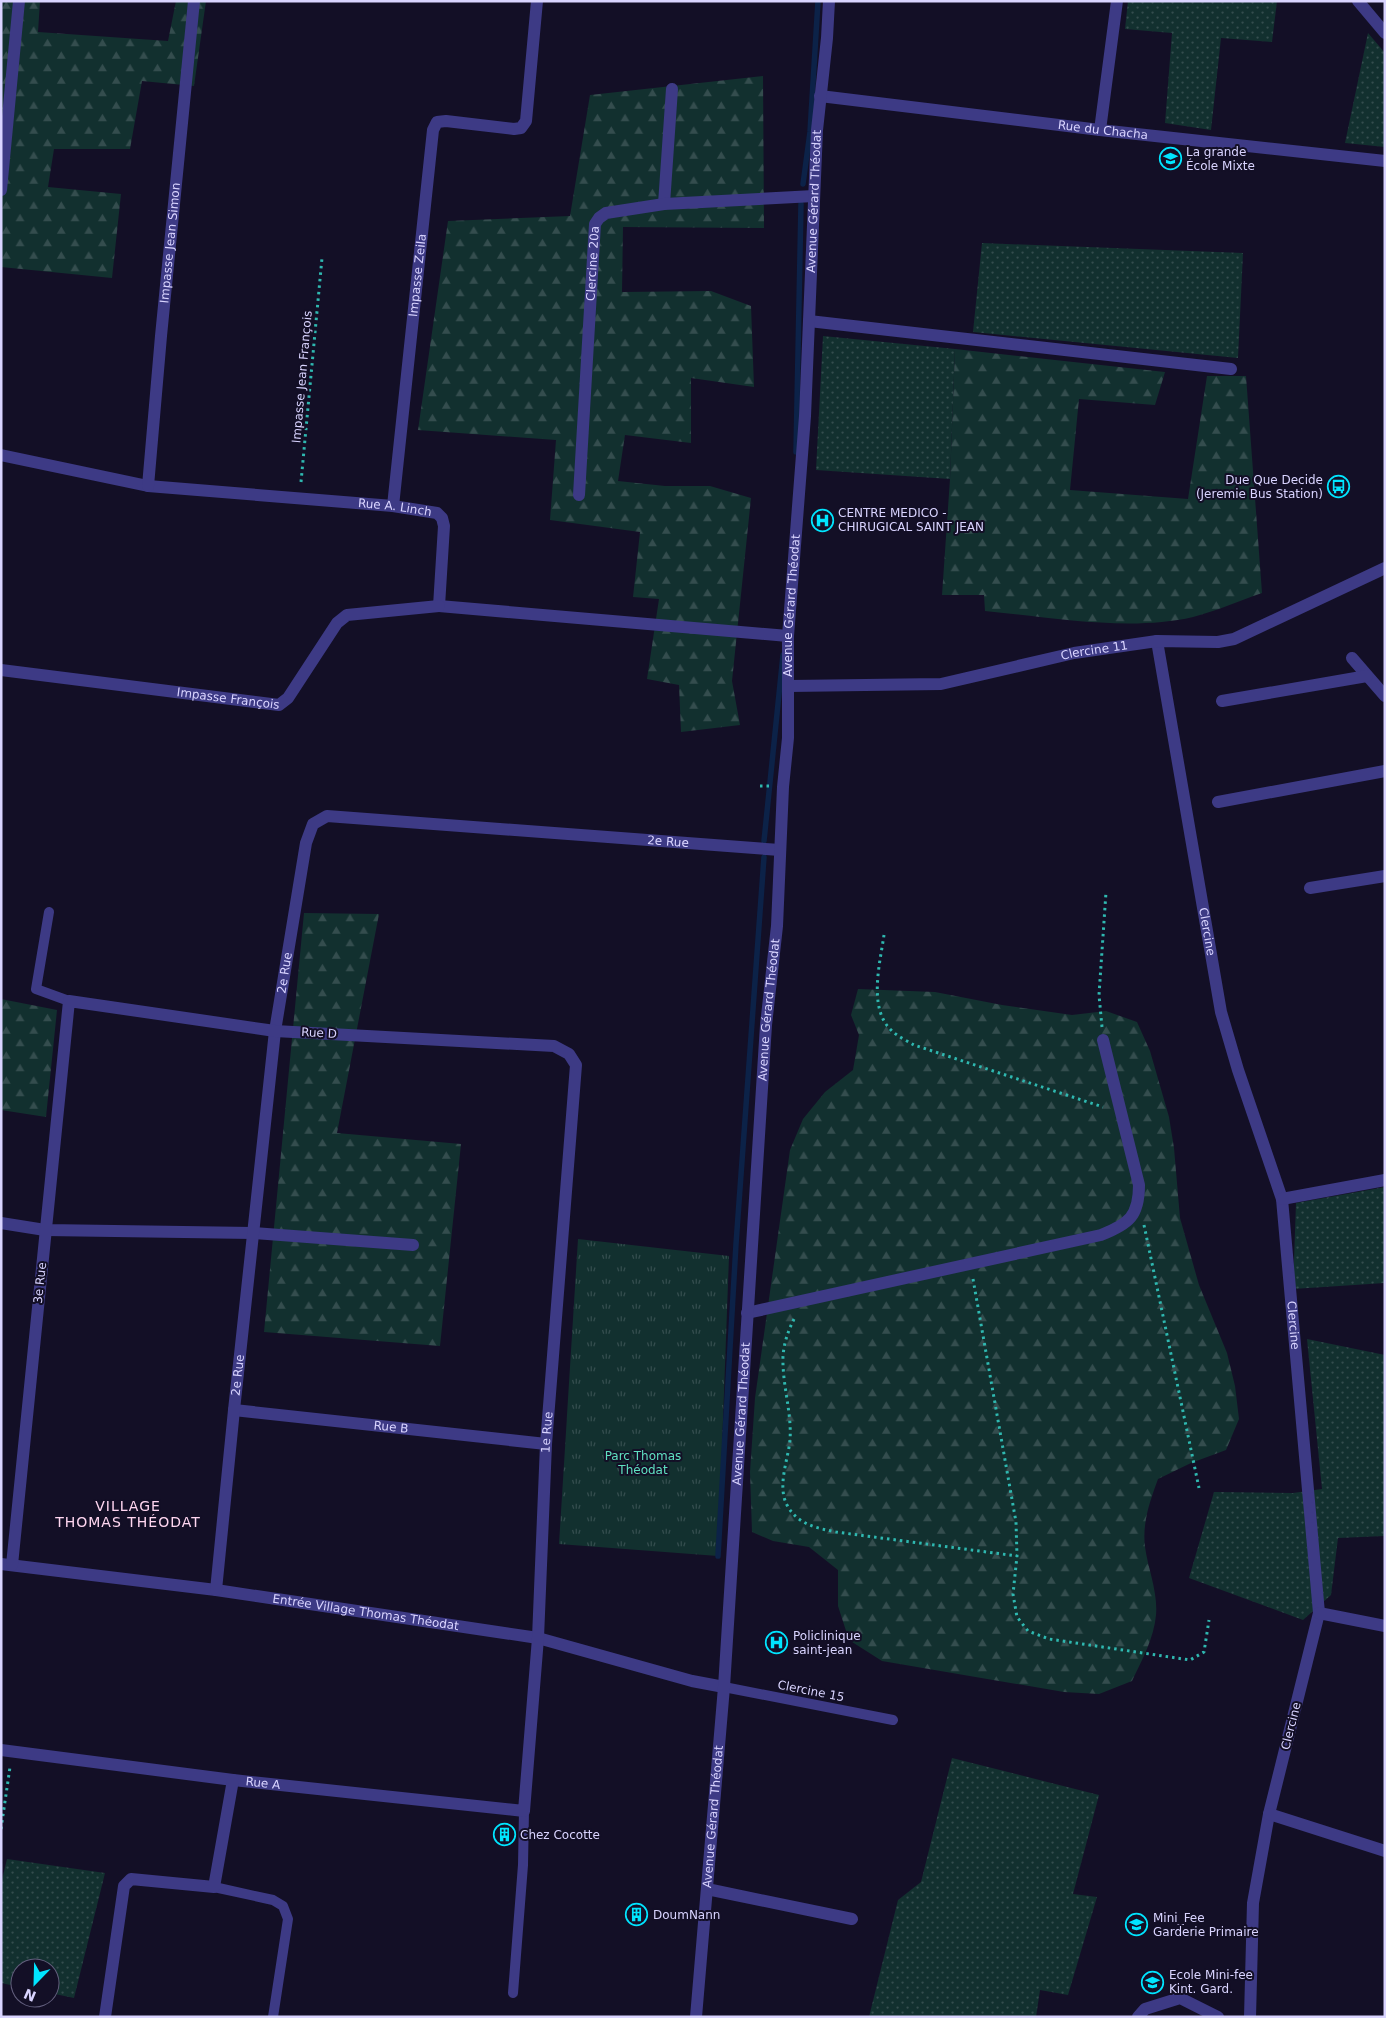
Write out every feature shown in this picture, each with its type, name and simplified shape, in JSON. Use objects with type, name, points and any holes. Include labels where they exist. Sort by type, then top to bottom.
[{"type":"street","points":[[1,190],[19,1]]},
{"type":"street","name":"Impasse Jean Simon","points":[[148,486],[194,1]]},
{"type":"street","name":"Impasse Zeila","points":[[394,506],[433,130],[437,122],[446,121],[514,129],[521,128],[526,121],[538,1]]},
{"type":"street","name":"Avenue Gérard Théodat","points":[[696,2017],[724,1687],[766,1025],[777,926],[782,787],[788,738],[789,686],[783,636],[797,529],[809,321],[817,130],[827,38],[828,1]]},
{"type":"street","points":[[1100,130],[1117,1]]},
{"type":"street","points":[[1358,1],[1385,33]]},
{"type":"street","points":[[664,204],[672,89]]},
{"type":"street","name":"Rue du Chacha","points":[[820,96],[1100,130],[1385,161]]},
{"type":"street","name":"Clercine 20a","points":[[578,495],[595,224],[599,218],[606,213],[664,204],[814,196]]},
{"type":"street","points":[[809,321],[1231,369]]},
{"type":"street","name":"Rue A. Linch","points":[[1,456],[148,486],[394,506],[436,513],[442,518],[444,526],[439,606]]},
{"type":"street","name":"Clercine 11","points":[[789,686],[941,684],[1074,653],[1157,641],[1218,642],[1234,639],[1385,568]]},
{"type":"street","points":[[439,606],[783,636]]},
{"type":"street","name":"Impasse François","points":[[1,670],[279,705],[288,698],[337,623],[347,615],[439,606]]},
{"type":"street","name":"Clercine","points":[[1157,641],[1221,1012],[1238,1070],[1282,1199],[1319,1613],[1269,1814],[1253,1903],[1250,2017]]},
{"type":"street","points":[[1352,658],[1385,696]]},
{"type":"street","points":[[1222,701],[1367,676]]},
{"type":"street","points":[[1218,802],[1385,771]]},
{"type":"street","name":"2e Rue","points":[[216,1590],[276,1031],[306,843],[313,824],[327,816],[780,850]]},
{"type":"street","points":[[1310,888],[1385,876]]},
{"type":"street","name":"Rue D","points":[[69,1002],[276,1031],[554,1046],[569,1054]]},
{"type":"street","name":"3e Rue","points":[[7,1564],[69,1002]]},
{"type":"street","points":[[747,1313],[1101,1235],[1119,1228],[1131,1218],[1139,1202],[1139,1185],[1103,1040]]},
{"type":"street","name":"1e Rue","points":[[524,1811],[538,1638],[546,1444],[576,1065],[569,1054]]},
{"type":"street","points":[[1282,1199],[1385,1180]]},
{"type":"street","points":[[1,1223],[45,1230],[253,1233],[413,1245]]},
{"type":"street","name":"Rue B","points":[[234,1410],[546,1444]]},
{"type":"street","name":"Entrée Village Thomas Théodat","points":[[7,1564],[216,1590],[538,1638],[692,1681],[724,1687]]},
{"type":"street","points":[[1319,1613],[1385,1626]]},
{"type":"street","name":"Rue A","points":[[7,1750],[233,1780],[524,1811]]},
{"type":"street","points":[[105,2017],[126,1882],[131,1879],[214,1887],[233,1780]]},
{"type":"street","points":[[1269,1814],[1385,1851]]},
{"type":"street","points":[[707,1889],[852,1919]]},
{"type":"street","points":[[1138,2017],[1145,2009],[1180,1998],[1218,2017]]},
{"type":"lane","points":[[49,912],[36,989],[69,1002]]},
{"type":"lane","name":"Clercine 15","points":[[724,1687],[893,1720]]},
{"type":"lane","points":[[513,1993],[523,1864],[524,1811]]},
{"type":"lane","points":[[214,1887],[273,1900],[283,1906],[288,1919],[273,2017]]},
{"type":"path","name":"Impasse Jean François","points":[[300,498],[322,258]]},
{"type":"path","points":[[1103,1040],[1099,995],[1106,892]]},
{"type":"path","points":[[884,935],[877,982],[878,1009],[890,1030],[914,1045],[1122,1113]]},
{"type":"path","points":[[1139,1202],[1199,1488]]},
{"type":"path","points":[[970,1264],[1016,1522],[1017,1556],[1013,1594],[1017,1617],[1028,1631],[1049,1639],[1190,1660],[1204,1652],[1209,1620]]},
{"type":"path","points":[[808,1300],[791,1324],[787,1333],[783,1354],[783,1381],[789,1416],[790,1439],[783,1486],[786,1504],[798,1519],[816,1528],[836,1532],[1017,1556]]},
{"type":"path","points":[[1,1829],[7,1750]]},
{"type":"green space","points":[[1,1],[40,1],[38,32],[168,41],[176,1],[206,1],[194,86],[142,81],[130,149],[54,149],[48,187],[121,194],[112,278],[1,267]]},
{"type":"green space","points":[[1128,1],[1277,1],[1272,42],[1221,38],[1211,130],[1165,123],[1172,33],[1125,29]]},
{"type":"green space","points":[[1368,33],[1385,53],[1385,147],[1345,143]]},
{"type":"green space","points":[[763,76],[764,228],[623,227],[622,292],[711,291],[751,306],[754,387],[691,378],[691,443],[625,435],[618,481],[665,486],[710,486],[751,498],[732,681],[740,725],[681,732],[679,685],[647,679],[659,599],[633,597],[640,532],[550,520],[556,440],[418,430],[448,221],[570,216],[590,95]]},
{"type":"green space","points":[[982,243],[1243,253],[1238,358],[973,332]]},
{"type":"green space","points":[[823,336],[955,349],[950,479],[816,470]]},
{"type":"green space","points":[[955,349],[1165,372],[1155,405],[1079,399],[1070,490],[1188,499],[1207,376],[1246,376],[1262,593],[1193,617],[1143,623],[1089,622],[985,611],[984,595],[942,595],[950,479]]},
{"type":"green space","points":[[304,913],[379,914],[337,1133],[461,1144],[440,1346],[264,1332]]},
{"type":"green space","points":[[858,989],[935,992],[1002,1005],[1072,1015],[1106,1011],[1137,1022],[1150,1051],[1169,1117],[1174,1148],[1180,1218],[1199,1285],[1227,1353],[1235,1386],[1239,1419],[1226,1450],[1191,1463],[1158,1479],[1150,1504],[1144,1538],[1156,1598],[1153,1632],[1132,1681],[1099,1694],[1064,1692],[882,1661],[849,1640],[838,1606],[838,1570],[809,1547],[773,1541],[752,1532],[750,1472],[755,1398],[790,1150],[803,1119],[825,1092],[853,1070],[859,1035],[851,1015]]},
{"type":"green space","points":[[1,999],[57,1010],[46,1117],[1,1110]]},
{"type":"green space","points":[[1385,1187],[1385,1283],[1293,1289],[1296,1203]]},
{"type":"green space","name":"Parc Thomas Théodat","points":[[578,1239],[729,1256],[718,1556],[559,1544]]},
{"type":"green space","points":[[1307,1339],[1385,1355],[1385,1536],[1338,1538],[1331,1595],[1303,1620],[1189,1578],[1214,1492],[1293,1493],[1322,1489]]},
{"type":"green space","points":[[952,1758],[1099,1795],[1073,1894],[1097,1897],[1068,1995],[1040,1990],[1036,2017],[869,2017],[898,1900],[921,1882]]},
{"type":"green space","points":[[7,1859],[105,1873],[74,1998],[60,1995],[60,1958],[10,1958],[10,1985],[1,1983],[1,1884]]},
{"type":"waterway","points":[[803,184],[810,132],[818,1]]},
{"type":"waterway","points":[[796,452],[801,204]]},
{"type":"waterway","points":[[764,841],[783,655]]},
{"type":"waterway","points":[[718,1556],[736,1244],[764,857]]},
{"type":"place","name":"La grande École Mixte","points":[[1170,159]]},
{"type":"place","name":"Due Que Decide (Jeremie Bus Station)","points":[[1339,487]]},
{"type":"place","name":"CENTRE MEDICO - CHIRUGICAL SAINT JEAN","points":[[822,520]]},
{"type":"place","name":"Policlinique saint-jean","points":[[777,1643]]},
{"type":"place","name":"Chez Cocotte","points":[[504,1835]]},
{"type":"place","name":"DoumNann","points":[[637,1915]]},
{"type":"place","name":"Mini_Fee Garderie Primaire","points":[[1137,1925]]},
{"type":"place","name":"Ecole Mini-fee Kint. Gard.","points":[[1153,1982]]},
{"type":"district","name":"VILLAGE THOMAS THÉODAT","points":[[128,1514]]}]
